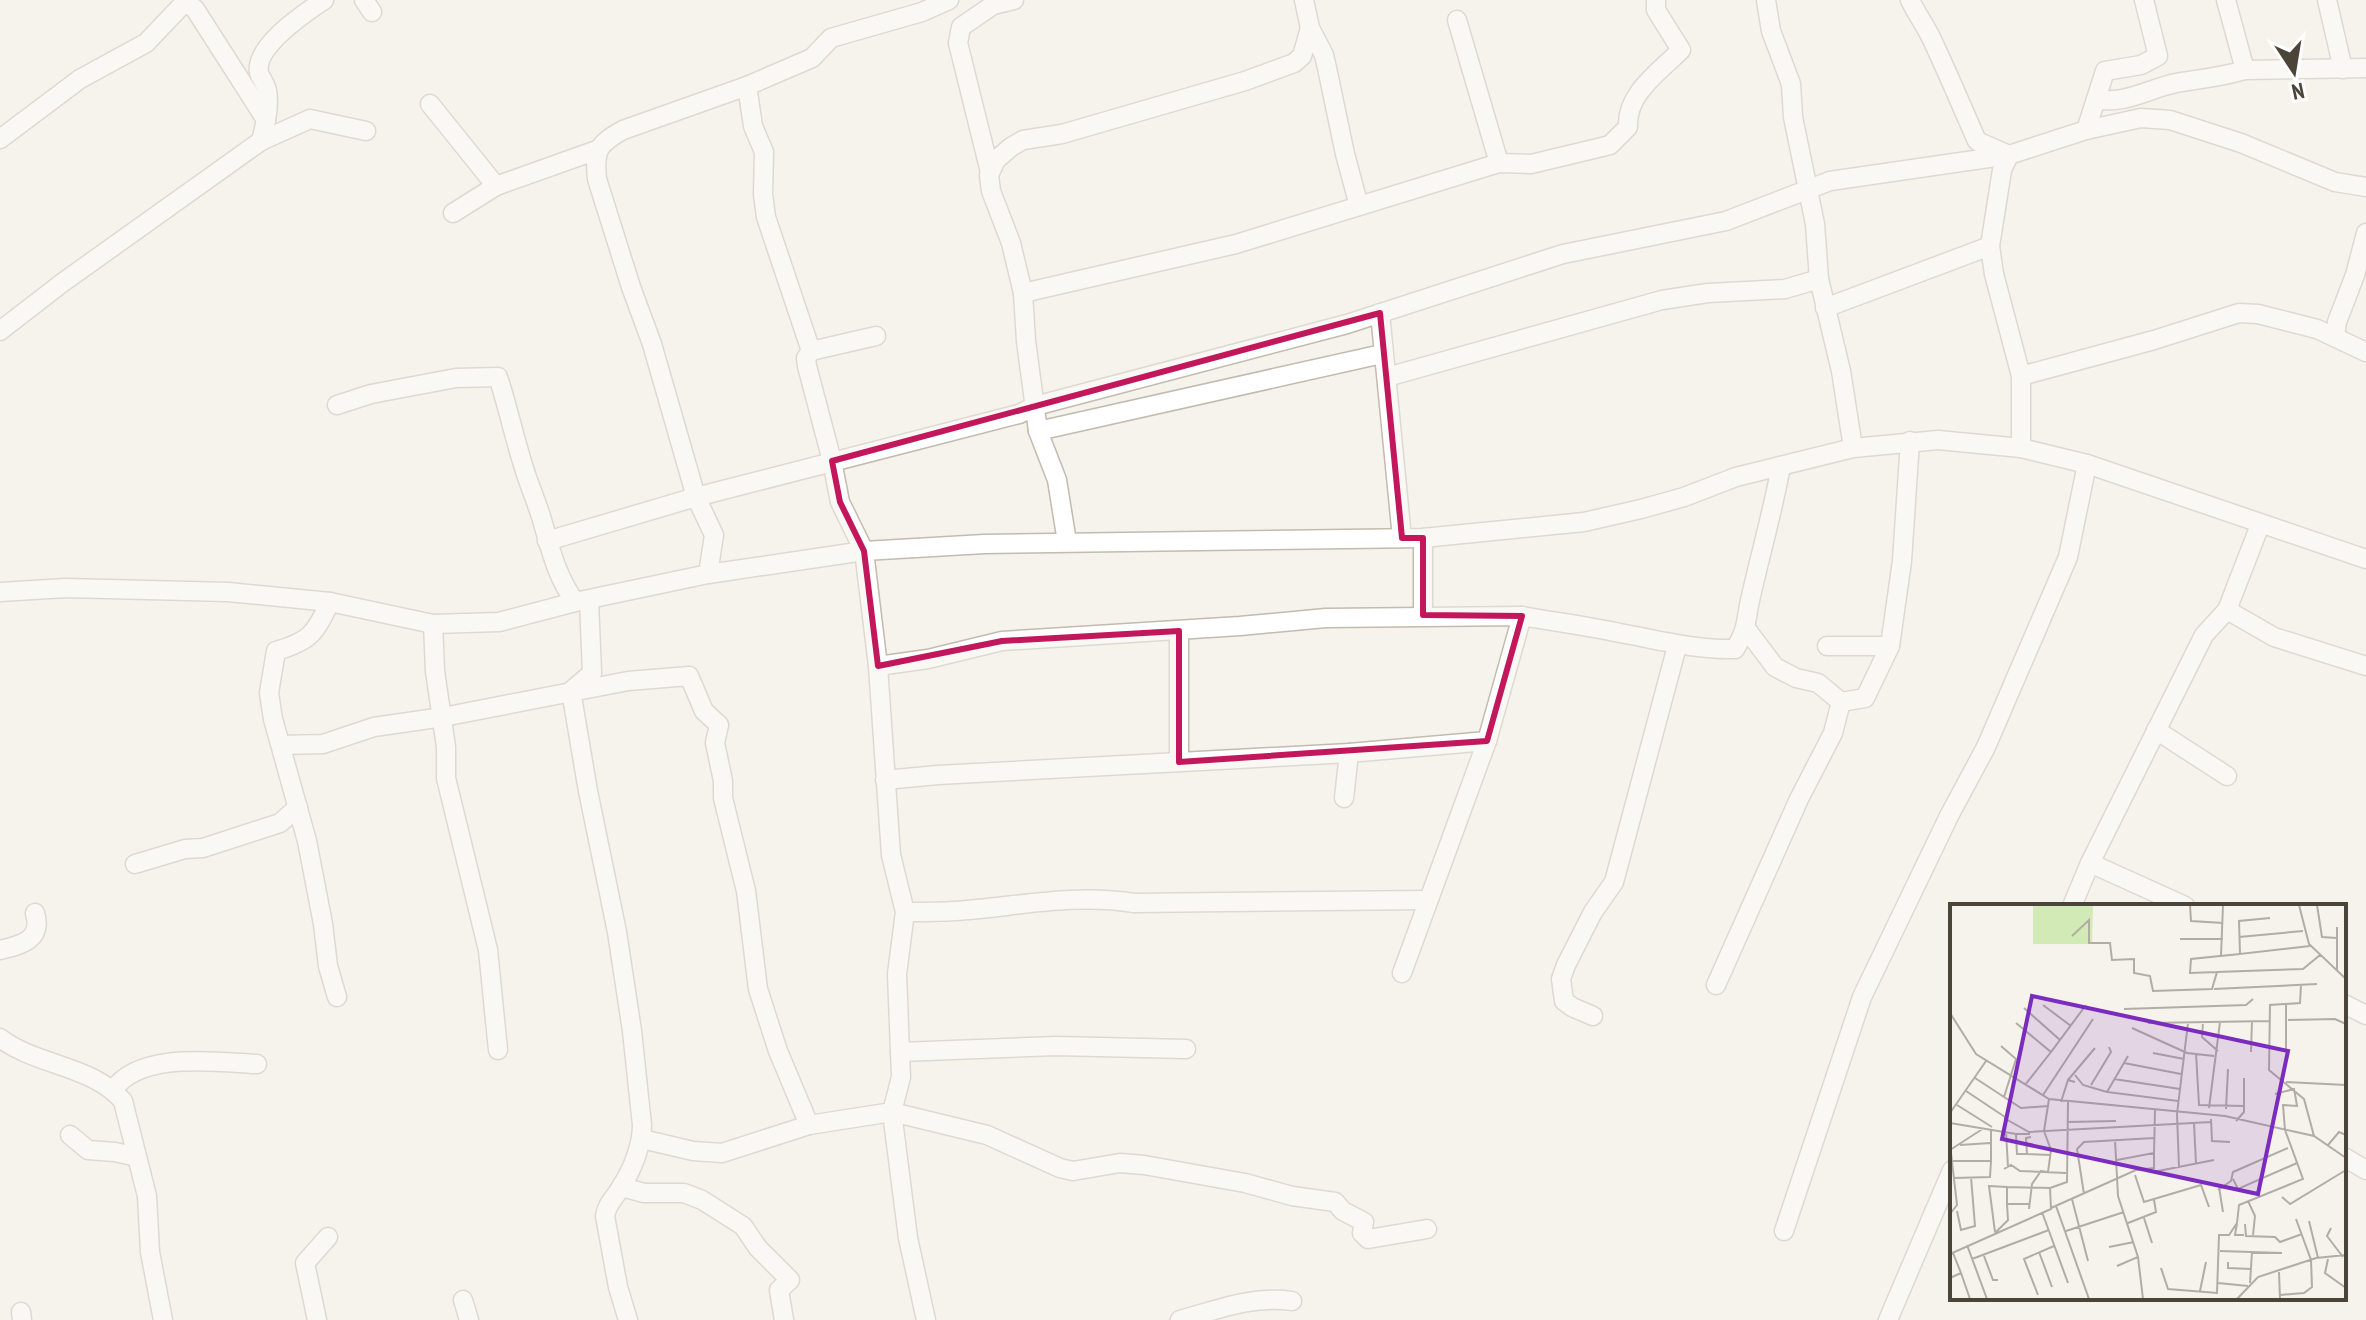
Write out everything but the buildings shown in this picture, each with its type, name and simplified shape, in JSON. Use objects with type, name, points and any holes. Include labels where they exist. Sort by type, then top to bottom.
[{"type":"street","points":[[261,141],[266,120],[267,92],[259,71],[261,58],[271,42],[324,0]]},
{"type":"street","points":[[958,43],[961,27],[993,5],[1014,0]]},
{"type":"street","points":[[1304,0],[1310,28],[1324,55],[1359,206]]},
{"type":"street","points":[[1023,293],[1180,258],[1499,163],[1531,164],[1610,145],[1628,127],[1627,114],[1633,100],[1681,50],[1656,10],[1656,0]]},
{"type":"street","points":[[1766,0],[1771,31],[1791,84],[1792,106],[1815,224],[1819,279],[1841,371],[1853,448]]},
{"type":"street","points":[[1910,0],[1933,42],[1977,141],[2009,155]]},
{"type":"street","points":[[2086,130],[2105,71],[2141,65],[2158,56],[2144,0]]},
{"type":"street","points":[[2226,0],[2245,70]]},
{"type":"street","points":[[2327,0],[2343,69]]},
{"type":"street","points":[[708,574],[714,535],[696,497],[652,344],[597,179],[597,150],[606,139],[623,130],[747,86],[812,58],[831,38],[922,12],[947,1],[990,172],[991,191],[1011,243],[1023,293],[1038,431],[1057,480],[1067,542]]},
{"type":"street","points":[[0,139],[80,79],[146,43],[185,2],[195,9],[266,120]]},
{"type":"street","points":[[1457,20],[1499,163]]},
{"type":"street","points":[[990,172],[996,160],[1023,140],[1062,134],[1245,81],[1294,63],[1302,56],[1310,28]]},
{"type":"street","points":[[2096,99],[2110,102],[2175,84],[2245,70],[2366,68]]},
{"type":"street","points":[[747,86],[753,126],[764,152],[766,217],[811,351]]},
{"type":"street","points":[[430,104],[496,186]]},
{"type":"street","points":[[547,541],[696,497],[962,430],[1019,414],[1035,406],[1380,313],[1563,254],[1726,221],[1830,181],[2009,155],[2086,130],[2141,118],[2170,120],[2241,143],[2335,182],[2366,187]]},
{"type":"street","points":[[0,331],[261,141],[310,119],[366,131]]},
{"type":"street","points":[[453,213],[496,186],[597,150]]},
{"type":"street","points":[[2009,155],[2002,170],[1990,246],[1994,274],[2021,376],[2021,448]]},
{"type":"street","points":[[2335,336],[2366,233]]},
{"type":"street","points":[[1825,308],[1990,246]]},
{"type":"street","points":[[1387,377],[1662,300],[1708,293],[1785,289],[1819,279]]},
{"type":"street","points":[[1380,313],[1402,538]]},
{"type":"street","points":[[2021,376],[2239,313],[2279,318],[2335,336],[2366,352]]},
{"type":"street","points":[[876,336],[811,351],[806,358],[840,502],[864,551],[878,666],[891,855],[905,912],[897,974],[901,1077],[892,1112],[908,1238],[926,1320]]},
{"type":"street","points":[[1038,431],[1382,354]]},
{"type":"street","points":[[337,405],[371,394],[456,378],[498,377],[561,583],[582,601],[592,673],[571,691]]},
{"type":"street","points":[[0,592],[66,588],[228,592],[330,602],[433,624],[499,622],[708,574],[864,551],[1067,542],[1423,538],[1584,522],[1684,497],[1736,477],[1853,448],[1938,440],[2021,448],[2087,464],[2366,559]]},
{"type":"street","points":[[1747,630],[1775,667],[1796,678],[1818,683],[1841,702],[1865,698],[1890,646],[1902,561],[1910,441]]},
{"type":"street","points":[[1784,1231],[1862,997],[1949,816],[1986,747],[2068,557],[2087,464]]},
{"type":"street","points":[[878,666],[928,659],[1002,641],[1179,631],[1326,618],[1423,615],[1522,616],[1702,650],[1735,649],[1747,630],[1750,599],[1773,512],[1781,466]]},
{"type":"street","points":[[2073,904],[2090,863],[2204,635],[2227,610],[2260,525]]},
{"type":"street","points":[[1423,538],[1423,615]]},
{"type":"street","points":[[330,602],[316,631],[305,641],[276,651],[269,693],[318,895],[328,966],[337,997]]},
{"type":"street","points":[[2227,610],[2274,637],[2366,666]]},
{"type":"street","points":[[1402,973],[1487,741],[1522,616]]},
{"type":"street","points":[[433,624],[446,778],[488,950],[498,1050]]},
{"type":"street","points":[[1179,631],[1179,762]]},
{"type":"street","points":[[1593,1016],[1564,1001],[1561,979],[1583,930],[1614,882],[1677,646]]},
{"type":"street","points":[[1827,646],[1890,646]]},
{"type":"street","points":[[282,745],[323,744],[374,727],[443,717],[628,681],[689,676],[704,711],[719,725],[715,743],[723,781],[723,798],[746,891],[761,1032],[809,1125]]},
{"type":"street","points":[[571,691],[590,805],[617,932],[632,1031],[642,1139],[622,1187],[606,1207],[605,1216],[618,1287],[628,1320]]},
{"type":"street","points":[[1716,985],[1799,799],[1833,733],[1841,702]]},
{"type":"street","points":[[2156,730],[2227,776]]},
{"type":"street","points":[[885,780],[1349,753],[1487,741]]},
{"type":"street","points":[[1344,798],[1349,753]]},
{"type":"street","points":[[135,864],[185,849],[203,848],[280,823],[298,807]]},
{"type":"street","points":[[2090,863],[2181,904]]},
{"type":"street","points":[[905,912],[956,911],[1105,898],[1134,903],[1428,900]]},
{"type":"street","points":[[0,950],[25,944],[35,935],[38,923],[35,913]]},
{"type":"street","points":[[2346,1005],[2366,1015]]},
{"type":"street","points":[[0,1038],[10,1046],[74,1070],[113,1090],[123,1101],[147,1196],[150,1252],[163,1320]]},
{"type":"street","points":[[900,1052],[1055,1046],[1186,1049]]},
{"type":"street","points":[[113,1090],[121,1078],[135,1070],[160,1064],[257,1064]]},
{"type":"street","points":[[642,1139],[693,1151],[722,1153],[809,1125],[892,1112],[987,1135],[1073,1171],[1120,1163],[1144,1165],[1335,1202],[1343,1211],[1364,1222],[1362,1233],[1368,1239],[1427,1229]]},
{"type":"street","points":[[70,1135],[88,1150],[137,1157]]},
{"type":"street","points":[[2346,1158],[2366,1170]]},
{"type":"street","points":[[1888,1320],[1950,1175]]},
{"type":"street","points":[[622,1187],[644,1193],[684,1193],[702,1200],[743,1226],[758,1248],[790,1280],[779,1290],[784,1320]]},
{"type":"street","points":[[317,1320],[305,1263],[328,1237]]},
{"type":"street","points":[[1180,1320],[1273,1298],[1292,1301]]},
{"type":"street","points":[[463,1300],[469,1320]]},
{"type":"highlighted area","points":[[1380,313],[1402,538],[1423,538],[1423,615],[1522,616],[1487,741],[1179,762],[1179,631],[1002,641],[878,666],[864,551],[840,502],[832,461]]}]
